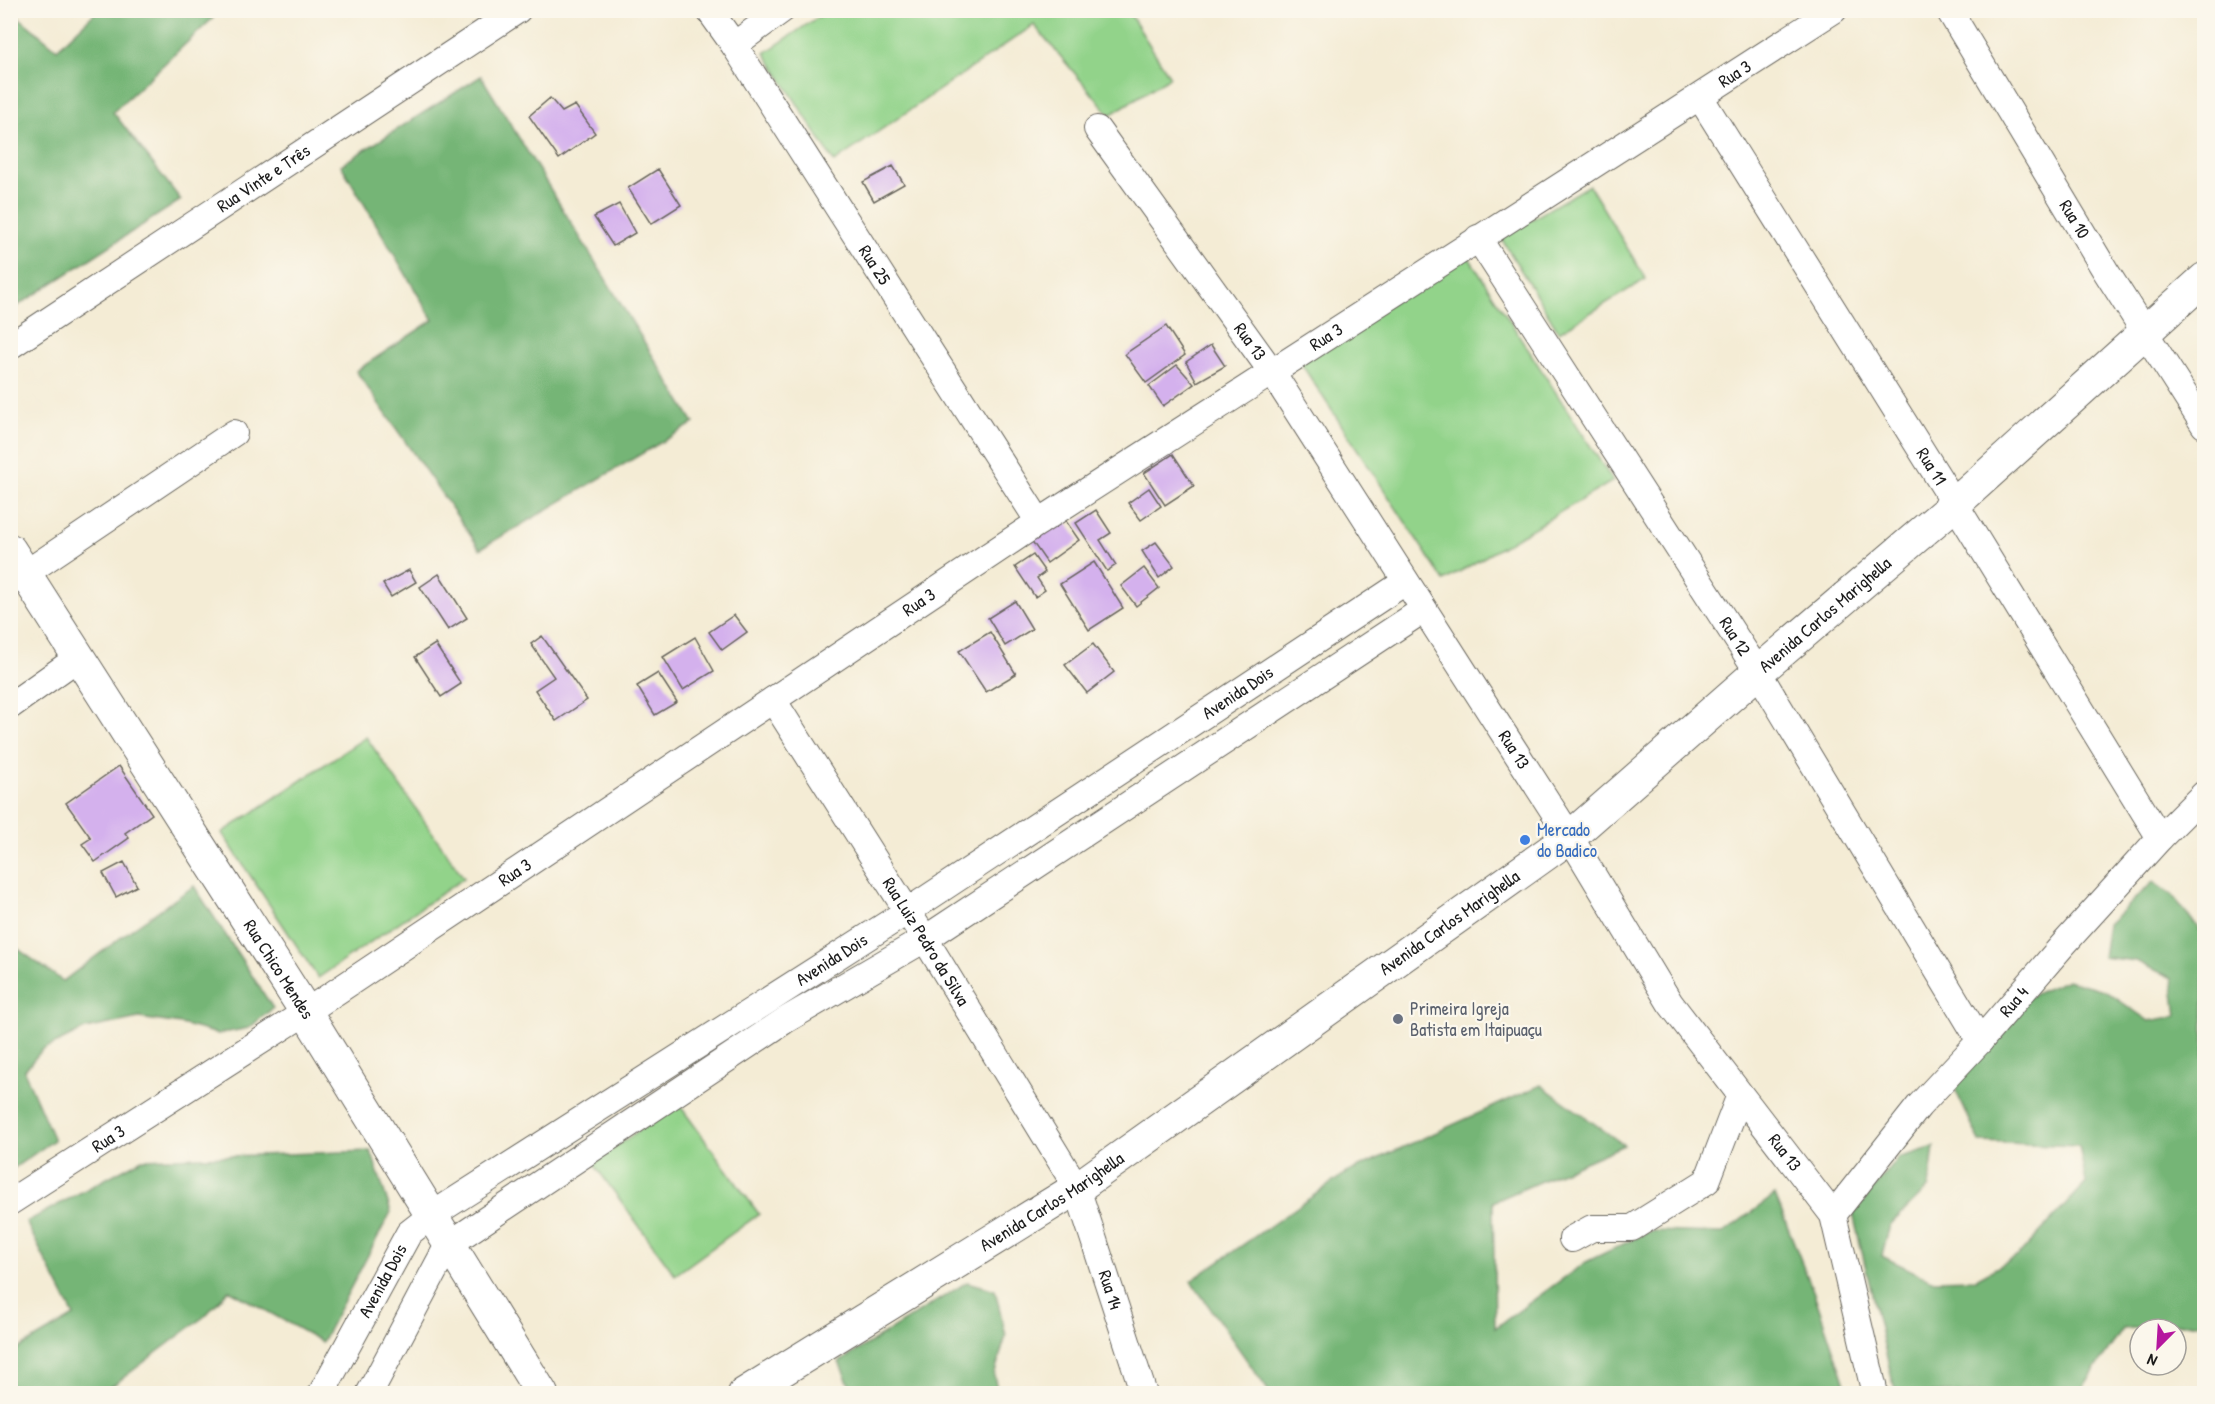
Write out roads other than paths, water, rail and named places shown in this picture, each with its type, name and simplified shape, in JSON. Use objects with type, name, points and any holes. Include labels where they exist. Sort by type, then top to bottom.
[{"type":"main road","name":"Avenida Carlos Marighella","points":[[744,1394],[1077,1188],[1570,837],[1758,672],[1955,504],[2205,279]]},
{"type":"main road","name":"Rua Chico Mendes","points":[[18,561],[306,1012],[542,1394]]},
{"type":"street","name":"Rua Vinte e Três","points":[[10,346],[518,10]]},
{"type":"street","name":"Rua 25","points":[[709,10],[734,45],[1039,522]]},
{"type":"street","points":[[734,45],[782,10]]},
{"type":"street","name":"Rua 3","points":[[10,1202],[306,1012],[1039,522],[1834,10]]},
{"type":"street","name":"Rua 10","points":[[1949,10],[2080,230],[2205,425]]},
{"type":"street","name":"Rua 11","points":[[1700,97],[1955,504],[2160,838]]},
{"type":"street","name":"Rua 13","points":[[1097,129],[1272,372],[1570,837],[1670,1003],[1833,1215],[1875,1394]]},
{"type":"street","name":"Rua 12","points":[[1478,238],[1758,672],[1980,1041]]},
{"type":"street","points":[[18,561],[234,433]]},
{"type":"street","name":"Avenida Dois","points":[[321,1394],[409,1233],[432,1215],[908,911],[1405,582]]},
{"type":"street","name":"Avenida Dois","points":[[369,1394],[448,1245],[784,1021],[925,939],[1423,610]]},
{"type":"street","points":[[10,706],[79,657]]},
{"type":"street","name":"Rua Luiz Pedro da Silva","points":[[773,700],[908,911],[1077,1188]]},
{"type":"street","name":"Rua 4","points":[[1833,1215],[1919,1106],[1980,1041],[2160,838],[2205,794]]},
{"type":"street","points":[[1572,1239],[1592,1228],[1632,1228],[1707,1180],[1740,1095]]},
{"type":"street","name":"Rua 14","points":[[1077,1188],[1144,1394]]},
{"type":"place","name":"Mercado do Badico","points":[[1525,840]]},
{"type":"place","name":"Primeira Igreja Batista em Itaipuaçu","points":[[1398,1019]]}]
